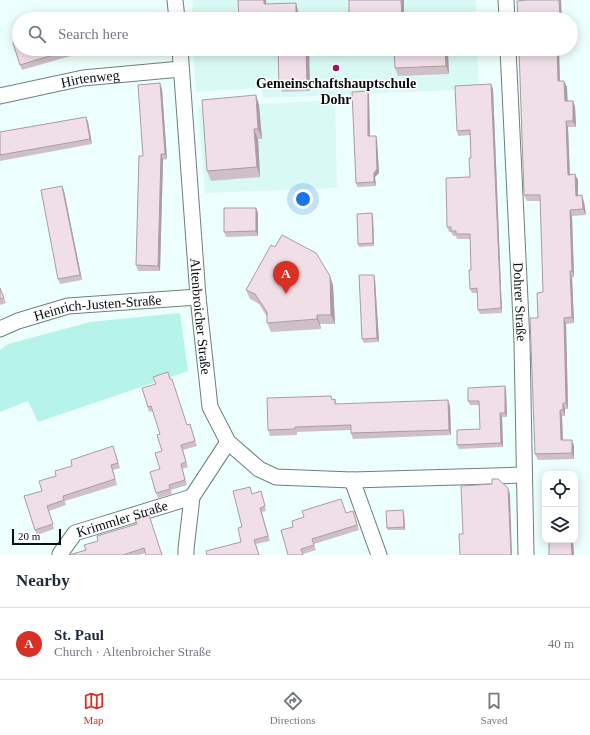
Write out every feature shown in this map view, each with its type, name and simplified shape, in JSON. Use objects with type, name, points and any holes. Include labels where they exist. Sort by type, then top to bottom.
[{"type":"street","points":[[175,0],[176,12]]},
{"type":"street","points":[[506,0],[507,12]]},
{"type":"street","name":"Altenbroicher Straße","points":[[180,56],[198,297],[210,407],[228,442],[259,469],[276,477],[352,480],[524,474]]},
{"type":"street","name":"Dohrer Straße","points":[[508,56],[522,342],[526,555]]},
{"type":"street","name":"Hirtenweg","points":[[0,96],[83,78],[181,68]]},
{"type":"street","name":"Heinrich-Justen-Straße","points":[[0,329],[18,321],[68,306],[198,297]]},
{"type":"street","name":"Krimmler Straße","points":[[186,555],[192,497],[228,442]]},
{"type":"street","points":[[352,480],[379,555]]},
{"type":"street","name":"Krimmler Straße","points":[[60,554],[75,533],[192,497]]},
{"type":"shaded area","points":[[193,0],[476,0],[476,12],[192,12]]},
{"type":"shaded area","name":"Gemeinschaftshauptschule Dohr","points":[[193,56],[477,56],[479,89],[263,98],[261,88],[196,92]]},
{"type":"shaded area","points":[[335,100],[337,188],[205,193],[198,107]]},
{"type":"shaded area","points":[[180,313],[188,371],[38,422],[28,401],[0,412],[0,350],[8,344],[90,322]]},
{"type":"building","points":[[238,0],[264,0],[264,4],[296,3],[296,12],[239,12]]},
{"type":"building","points":[[349,0],[401,0],[402,12],[349,12]]},
{"type":"building","points":[[559,0],[560,12],[518,12],[517,1]]},
{"type":"building","points":[[17,56],[50,56],[20,65]]},
{"type":"building","points":[[278,56],[306,56],[307,83],[279,84]]},
{"type":"building","points":[[394,56],[445,56],[446,66],[395,68]]},
{"type":"building","points":[[519,56],[557,56],[558,81],[564,81],[565,101],[573,101],[573,121],[566,121],[568,175],[575,174],[576,196],[582,195],[583,209],[570,210],[572,317],[564,318],[566,403],[563,403],[563,410],[560,410],[561,440],[572,440],[572,453],[535,454],[530,318],[538,318],[537,293],[543,292],[540,195],[524,195]]},
{"type":"building","points":[[160,83],[165,154],[161,154],[158,266],[136,265],[139,156],[143,156],[138,85]]},
{"type":"building","points":[[491,84],[501,308],[478,310],[477,288],[470,289],[470,234],[456,234],[456,231],[451,231],[451,227],[447,227],[446,178],[470,177],[470,130],[457,131],[455,86]]},
{"type":"building","points":[[368,91],[368,136],[376,136],[377,169],[374,173],[374,182],[356,183],[352,92]]},
{"type":"building","points":[[256,95],[258,129],[254,129],[257,167],[207,171],[202,100]]},
{"type":"building","points":[[86,117],[90,139],[0,155],[0,132]]},
{"type":"building","points":[[62,186],[80,275],[58,279],[41,190]]},
{"type":"building","points":[[224,208],[256,208],[256,231],[224,232]]},
{"type":"building","points":[[372,213],[373,243],[358,244],[357,214]]},
{"type":"building","points":[[282,235],[316,253],[330,276],[331,315],[317,315],[317,319],[267,323],[267,312],[255,294],[246,290],[271,245],[275,247]]},
{"type":"building","points":[[359,275],[374,275],[377,338],[362,339]]},
{"type":"building","points":[[0,288],[4,298],[0,299]]},
{"type":"building","points":[[168,372],[170,379],[172,379],[187,425],[190,424],[195,441],[181,445],[186,462],[181,464],[185,480],[169,485],[170,489],[156,493],[150,472],[160,469],[155,453],[162,451],[157,435],[160,434],[151,406],[148,407],[142,388],[156,384],[153,377]]},
{"type":"building","points":[[505,386],[505,413],[500,413],[501,443],[457,445],[457,430],[480,429],[479,401],[468,401],[468,388]]},
{"type":"building","points":[[331,396],[332,400],[335,399],[335,404],[448,400],[449,430],[351,433],[351,425],[295,427],[295,429],[268,430],[267,398]]},
{"type":"building","points":[[113,446],[118,463],[111,465],[115,479],[63,496],[64,500],[47,506],[53,524],[35,530],[24,496],[42,491],[39,481],[56,476],[55,471],[72,466],[71,460]]},
{"type":"building","points":[[492,479],[498,479],[508,488],[511,555],[460,555],[459,534],[463,534],[461,486],[492,484]]},
{"type":"building","points":[[250,487],[252,494],[261,491],[265,506],[260,508],[268,536],[254,540],[259,555],[207,555],[206,551],[241,542],[238,528],[242,527],[233,491]]},
{"type":"building","points":[[341,499],[346,513],[353,511],[357,525],[312,539],[314,545],[301,549],[303,554],[301,555],[288,555],[281,530],[293,527],[292,521],[304,517],[302,511]]},
{"type":"building","points":[[403,510],[404,527],[387,528],[386,511]]},
{"type":"building","points":[[149,515],[162,555],[146,555],[144,548],[123,555],[69,555],[86,550],[84,545],[98,541],[97,536],[137,524],[135,519]]},
{"type":"building","points":[[549,543],[571,543],[572,555],[549,555]]},
{"type":"place","name":"Gemeinschaftshauptschule Dohr","points":[[336,68]]},
{"type":"place","name":"St. Paul","points":[[286,294]]}]
